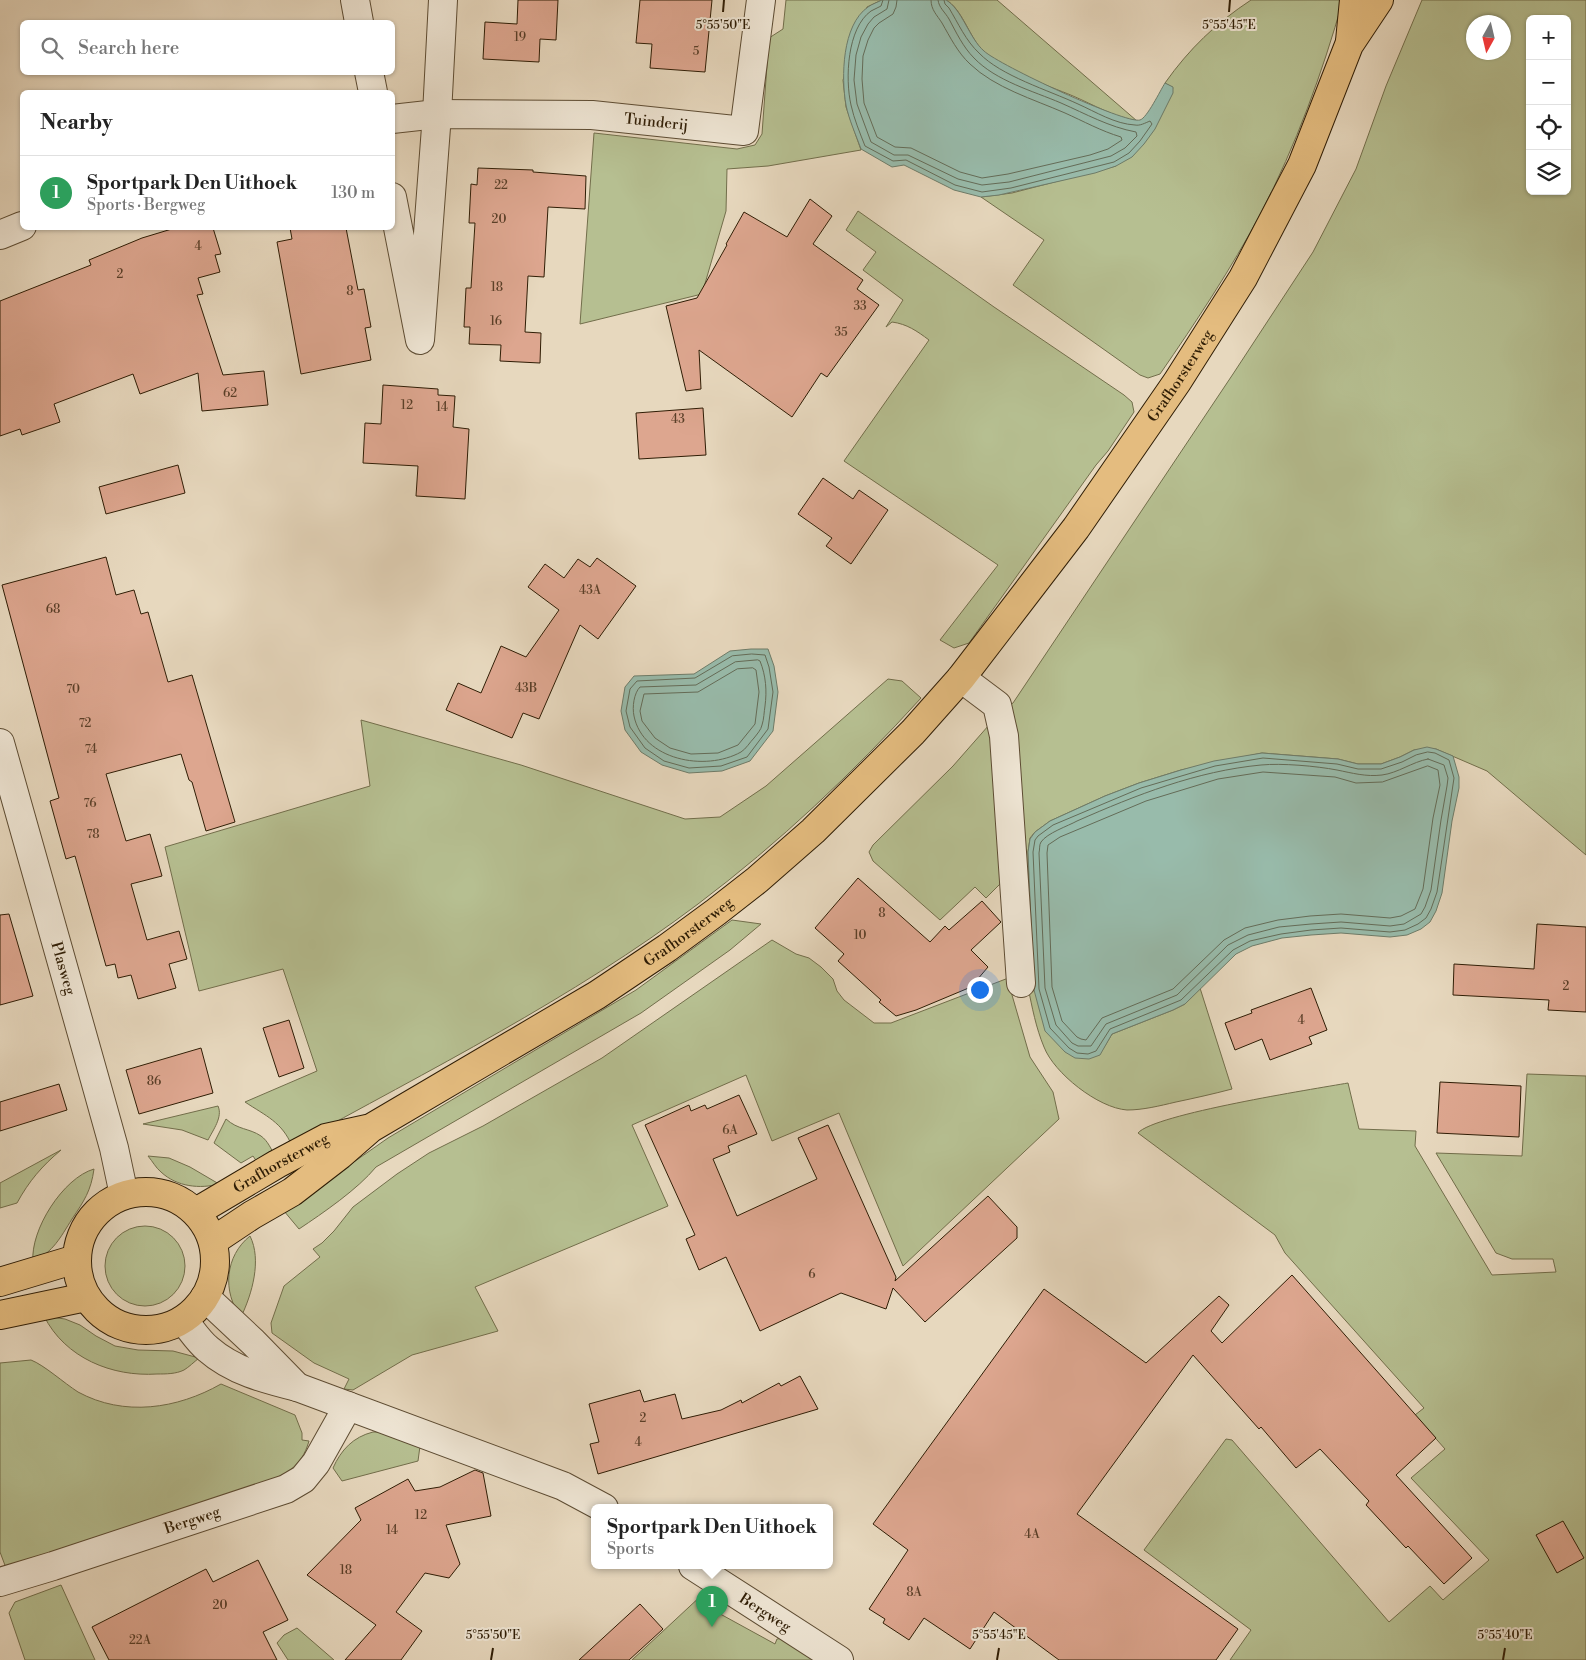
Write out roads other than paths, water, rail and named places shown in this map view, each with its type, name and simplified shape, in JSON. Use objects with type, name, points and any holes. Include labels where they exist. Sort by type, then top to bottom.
[{"type":"main road","name":"Grafhorsterweg","points":[[1349,45],[1354,0]]},
{"type":"main road","name":"Grafhorsterweg","points":[[213,1241],[252,1215],[292,1192],[340,1155],[370,1128],[597,995],[667,948],[757,880],[841,804],[913,732],[962,678],[1076,528],[1177,382],[1243,278],[1302,165],[1349,45],[1380,0]]},
{"type":"main road","name":"Grafhorsterweg","points":[[196,1212],[277,1164],[326,1138],[370,1128]]},
{"type":"main road","points":[[139,1192],[155,1192],[170,1195],[196,1212],[206,1226],[213,1241],[215,1270],[212,1284],[206,1297],[195,1310],[183,1320],[168,1327],[138,1330],[122,1326],[96,1310],[80,1286],[76,1259],[78,1242],[85,1226],[95,1213],[108,1202],[124,1195],[139,1192]]},
{"type":"main road","points":[[0,1282],[76,1259]]},
{"type":"main road","points":[[0,1315],[86,1297]]},
{"type":"street","points":[[355,0],[360,20]]},
{"type":"street","points":[[395,212],[420,340],[444,0]]},
{"type":"street","name":"Tuinderij","points":[[395,119],[437,114],[592,115],[744,131],[762,0]]},
{"type":"street","points":[[370,75],[373,90]]},
{"type":"street","points":[[0,235],[20,227]]},
{"type":"street","points":[[962,678],[997,705],[1004,736],[1021,983]]},
{"type":"street","name":"Plasweg","points":[[0,743],[114,1148],[124,1195]]},
{"type":"street","points":[[206,1297],[297,1386]]},
{"type":"street","points":[[183,1320],[207,1348],[219,1358],[261,1378],[297,1386],[563,1486],[597,1504]]},
{"type":"street","name":"Bergweg","points":[[0,1582],[286,1489],[303,1479],[316,1463],[348,1406]]},
{"type":"street","name":"Bergweg","points":[[698,1569],[839,1660]]},
{"type":"water","points":[[882,0],[946,0],[957,10],[974,39],[984,51],[994,58],[1036,80],[1111,113],[1140,120],[1150,110],[1165,83],[1173,87],[1173,93],[1155,129],[1144,144],[1132,157],[1116,166],[1095,173],[999,195],[981,197],[954,190],[904,165],[892,167],[861,149],[849,116],[844,93],[845,52],[848,39],[859,15],[870,6]]},
{"type":"water","points":[[768,649],[774,666],[778,692],[773,731],[750,761],[722,771],[689,773],[662,765],[641,752],[625,730],[621,711],[625,687],[634,676],[694,674],[730,651]]},
{"type":"water","points":[[1427,747],[1453,756],[1459,777],[1459,788],[1452,821],[1442,893],[1430,922],[1421,929],[1407,935],[1390,937],[1341,933],[1311,935],[1282,938],[1252,946],[1236,954],[1185,1004],[1112,1034],[1100,1055],[1089,1059],[1075,1058],[1065,1052],[1045,1031],[1034,990],[1028,852],[1030,839],[1035,832],[1050,821],[1105,796],[1139,783],[1214,761],[1262,753],[1338,759],[1358,764],[1381,764],[1414,750]]},
{"type":"place","name":"Sportpark Den Uithoek","points":[[712,1627]]}]
